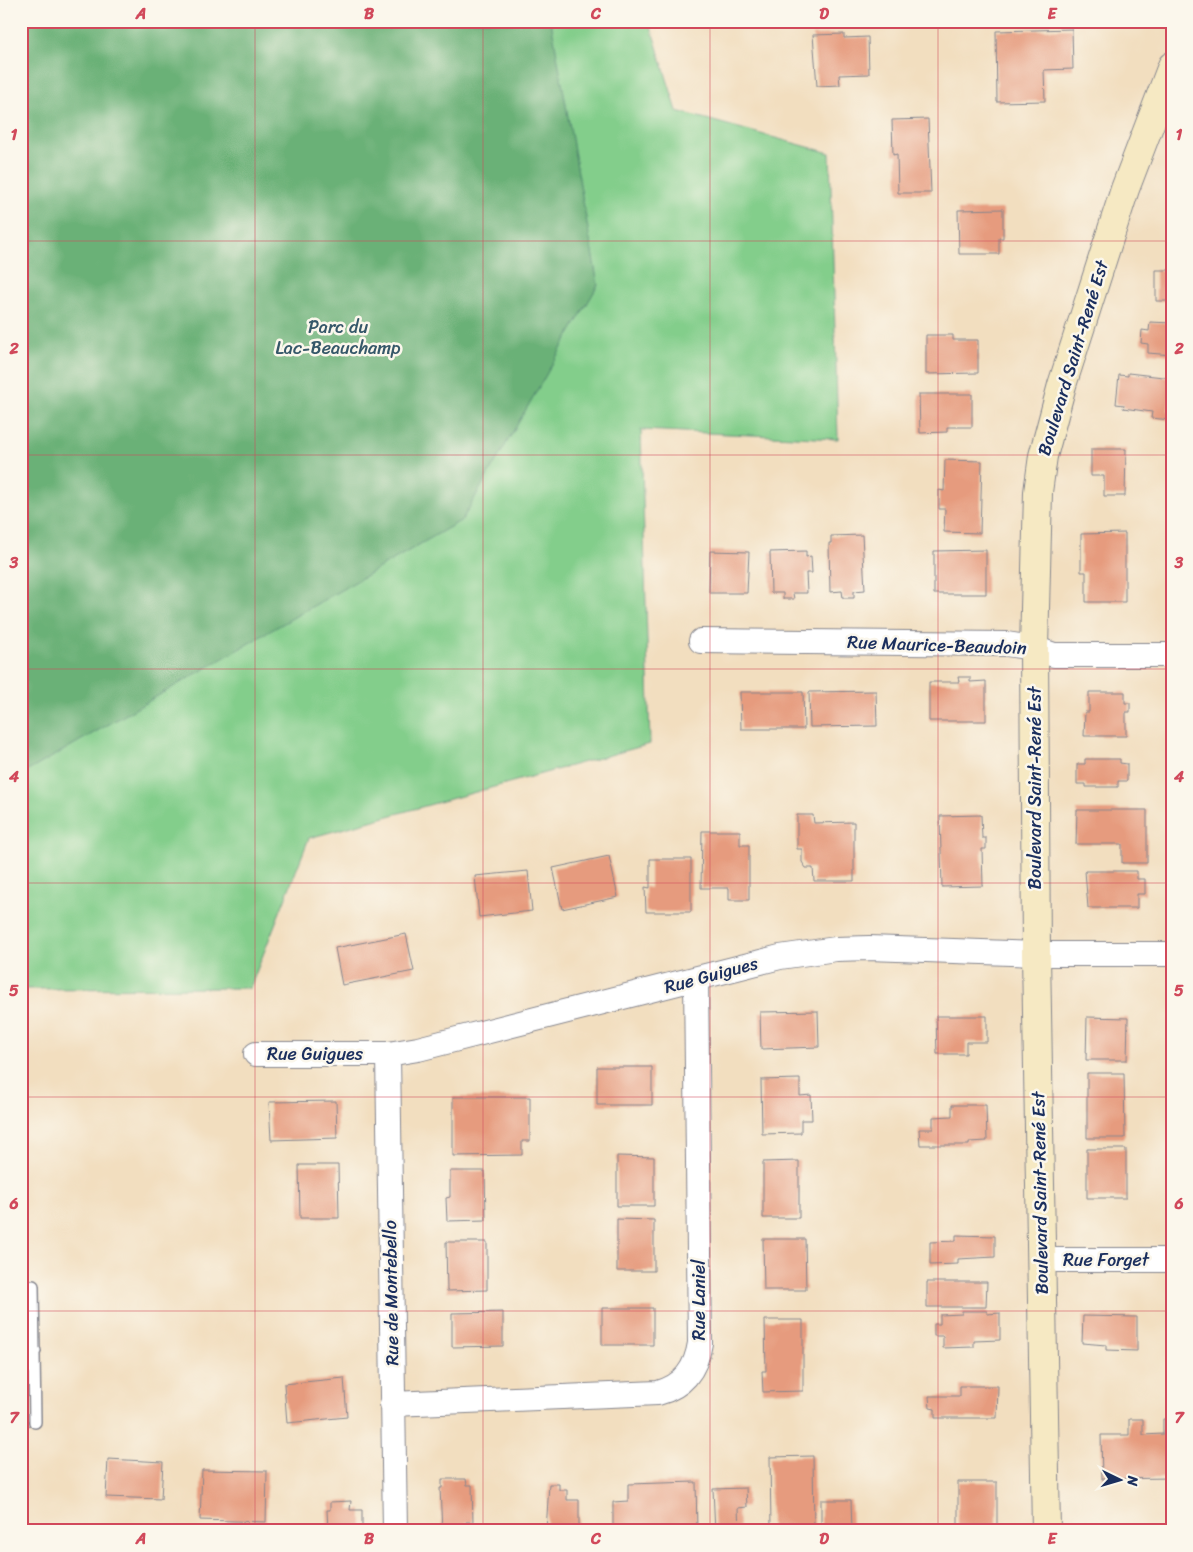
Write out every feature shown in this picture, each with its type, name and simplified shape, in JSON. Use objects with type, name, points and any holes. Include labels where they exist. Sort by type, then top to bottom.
[{"type":"street","name":"Boulevard Saint-René Est","points":[[1046,1531],[1036,954],[1034,648],[1038,492],[1043,456],[1062,385],[1125,188],[1172,66]]},
{"type":"street","name":"Rue Maurice-Beaudoin","points":[[701,641],[1006,644],[1034,648],[1054,655],[1172,655]]},
{"type":"street","name":"Rue Guigues","points":[[256,1054],[388,1054],[418,1049],[696,980],[780,957],[836,949],[1036,954],[1172,954]]},
{"type":"street","name":"Rue Laniel","points":[[392,1404],[658,1393],[670,1390],[691,1372],[700,1343],[696,980]]},
{"type":"street","name":"Rue de Montebello","points":[[388,1054],[395,1531]]},
{"type":"street","name":"Rue Forget","points":[[1040,1260],[1172,1260]]},
{"type":"lane","points":[[33,1286],[35,1422]]},
{"type":"lane","points":[[21,1351],[35,1351]]},
{"type":"green space","name":"Parc du Lac-Beauchamp","points":[[21,21],[649,21],[677,111],[830,153],[838,439],[641,430],[650,744],[309,838],[250,988],[21,989]]},
{"type":"green space","points":[[21,21],[551,21],[598,285],[462,520],[21,775]]},
{"type":"building","points":[[1072,29],[1073,69],[1044,70],[1045,101],[997,102],[996,31]]},
{"type":"building","points":[[844,34],[844,38],[868,37],[869,74],[839,75],[840,85],[817,86],[813,35]]},
{"type":"building","points":[[928,119],[931,193],[898,193],[897,154],[893,155],[892,120]]},
{"type":"building","points":[[1003,209],[1003,238],[999,238],[999,254],[959,254],[958,210]]},
{"type":"building","points":[[1156,270],[1172,270],[1172,301],[1156,301]]},
{"type":"building","points":[[1150,322],[1172,323],[1172,355],[1148,353],[1148,344],[1141,343],[1142,330],[1149,331]]},
{"type":"building","points":[[926,335],[953,335],[953,340],[978,340],[978,373],[926,374]]},
{"type":"building","points":[[1128,373],[1172,378],[1168,412],[1171,412],[1170,420],[1151,418],[1152,412],[1123,408],[1124,405],[1116,404],[1119,375],[1128,376]]},
{"type":"building","points":[[919,394],[972,394],[972,427],[947,427],[947,432],[920,433]]},
{"type":"building","points":[[1091,449],[1126,449],[1125,496],[1104,496],[1104,476],[1091,476]]},
{"type":"building","points":[[945,460],[982,461],[980,533],[944,532],[945,509],[939,509],[939,490],[944,491]]},
{"type":"building","points":[[1125,533],[1125,602],[1086,602],[1086,572],[1081,572],[1081,534]]},
{"type":"building","points":[[862,535],[865,590],[854,591],[854,598],[843,598],[842,591],[830,592],[829,543],[831,543],[831,536]]},
{"type":"building","points":[[986,550],[986,594],[934,594],[934,551]]},
{"type":"building","points":[[710,551],[749,552],[747,593],[709,593]]},
{"type":"building","points":[[806,551],[806,557],[811,556],[812,573],[806,573],[807,593],[793,593],[794,599],[783,599],[783,593],[771,593],[770,552]]},
{"type":"building","points":[[958,677],[970,677],[970,682],[986,681],[986,721],[929,721],[929,682],[959,682]]},
{"type":"building","points":[[876,691],[877,726],[810,727],[809,692]]},
{"type":"building","points":[[740,692],[803,692],[804,729],[741,729]]},
{"type":"building","points":[[1089,692],[1125,692],[1125,703],[1130,703],[1130,712],[1126,712],[1126,736],[1084,736],[1085,712],[1089,712]]},
{"type":"building","points":[[1085,759],[1120,759],[1120,763],[1127,764],[1127,781],[1118,781],[1118,787],[1086,787],[1086,784],[1077,784],[1077,764],[1085,764]]},
{"type":"building","points":[[1077,810],[1147,810],[1147,863],[1122,863],[1122,844],[1076,844]]},
{"type":"building","points":[[797,815],[813,815],[814,823],[854,822],[854,881],[814,881],[813,868],[806,868],[802,862],[802,849],[797,849]]},
{"type":"building","points":[[981,815],[982,838],[986,838],[986,849],[982,849],[983,886],[942,887],[940,816]]},
{"type":"building","points":[[702,831],[740,831],[740,845],[749,845],[749,900],[729,900],[729,888],[701,888]]},
{"type":"building","points":[[609,856],[618,897],[562,909],[553,868]]},
{"type":"building","points":[[650,859],[691,859],[691,912],[646,912],[645,887],[650,888]]},
{"type":"building","points":[[528,871],[532,911],[479,917],[475,876]]},
{"type":"building","points":[[1085,871],[1137,871],[1137,879],[1145,879],[1145,894],[1137,894],[1137,908],[1088,908]]},
{"type":"building","points":[[406,934],[414,971],[342,985],[335,948]]},
{"type":"building","points":[[818,1011],[819,1047],[761,1049],[760,1012]]},
{"type":"building","points":[[936,1016],[987,1016],[987,1042],[966,1042],[966,1054],[937,1054]]},
{"type":"building","points":[[1087,1017],[1128,1018],[1127,1060],[1086,1060]]},
{"type":"building","points":[[597,1067],[652,1067],[652,1105],[597,1105]]},
{"type":"building","points":[[1087,1073],[1124,1073],[1125,1138],[1087,1138]]},
{"type":"building","points":[[800,1079],[800,1096],[811,1095],[812,1120],[801,1120],[801,1133],[762,1134],[761,1080]]},
{"type":"building","points":[[453,1097],[530,1097],[530,1141],[522,1141],[522,1155],[453,1156]]},
{"type":"building","points":[[336,1101],[337,1138],[271,1140],[269,1102]]},
{"type":"building","points":[[952,1105],[986,1105],[987,1141],[969,1142],[969,1145],[920,1145],[919,1129],[933,1129],[933,1117],[952,1116]]},
{"type":"building","points":[[1087,1149],[1126,1149],[1126,1198],[1087,1198]]},
{"type":"building","points":[[617,1156],[654,1157],[654,1206],[617,1206]]},
{"type":"building","points":[[799,1161],[799,1218],[763,1218],[763,1162]]},
{"type":"building","points":[[299,1165],[338,1165],[339,1218],[300,1218]]},
{"type":"building","points":[[450,1171],[485,1171],[486,1220],[447,1221],[446,1198],[450,1197]]},
{"type":"building","points":[[617,1219],[654,1220],[654,1271],[617,1271]]},
{"type":"building","points":[[956,1235],[995,1236],[995,1257],[958,1259],[958,1264],[930,1265],[930,1242],[956,1241]]},
{"type":"building","points":[[763,1239],[805,1239],[806,1290],[764,1290]]},
{"type":"building","points":[[446,1242],[487,1242],[487,1290],[447,1291]]},
{"type":"building","points":[[927,1282],[987,1282],[986,1307],[927,1307]]},
{"type":"building","points":[[602,1308],[653,1308],[653,1345],[602,1345]]},
{"type":"building","points":[[962,1311],[987,1311],[987,1314],[1000,1313],[1000,1340],[974,1341],[974,1347],[943,1348],[943,1336],[934,1336],[934,1324],[940,1324],[940,1315],[962,1314]]},
{"type":"building","points":[[503,1312],[503,1346],[452,1347],[452,1313]]},
{"type":"building","points":[[1083,1316],[1137,1317],[1137,1351],[1106,1350],[1106,1345],[1082,1343]]},
{"type":"building","points":[[765,1320],[803,1320],[803,1391],[763,1392],[762,1371],[766,1371]]},
{"type":"building","points":[[344,1378],[347,1417],[287,1423],[284,1384]]},
{"type":"building","points":[[960,1386],[998,1386],[997,1418],[935,1418],[935,1409],[930,1408],[929,1396],[960,1396]]},
{"type":"building","points":[[1129,1419],[1143,1419],[1143,1435],[1163,1434],[1163,1419],[1172,1419],[1172,1478],[1102,1479],[1101,1435],[1129,1435]]},
{"type":"building","points":[[813,1456],[814,1529],[771,1529],[770,1457]]},
{"type":"building","points":[[108,1459],[163,1462],[161,1499],[106,1497]]},
{"type":"building","points":[[202,1470],[267,1471],[266,1522],[200,1520]]},
{"type":"building","points":[[442,1479],[466,1479],[467,1485],[472,1485],[473,1522],[466,1522],[467,1531],[442,1531],[440,1488],[442,1488]]},
{"type":"building","points":[[696,1482],[697,1531],[613,1531],[613,1502],[628,1501],[628,1484]]},
{"type":"building","points":[[958,1482],[997,1482],[997,1531],[958,1531]]},
{"type":"building","points":[[549,1484],[559,1484],[559,1490],[567,1490],[567,1500],[579,1500],[579,1531],[546,1531]]},
{"type":"building","points":[[746,1488],[747,1507],[738,1508],[739,1531],[715,1531],[713,1489]]},
{"type":"building","points":[[821,1500],[851,1500],[852,1531],[821,1531]]},
{"type":"building","points":[[351,1501],[350,1510],[362,1510],[362,1531],[328,1531],[327,1510],[330,1510],[330,1502]]}]
